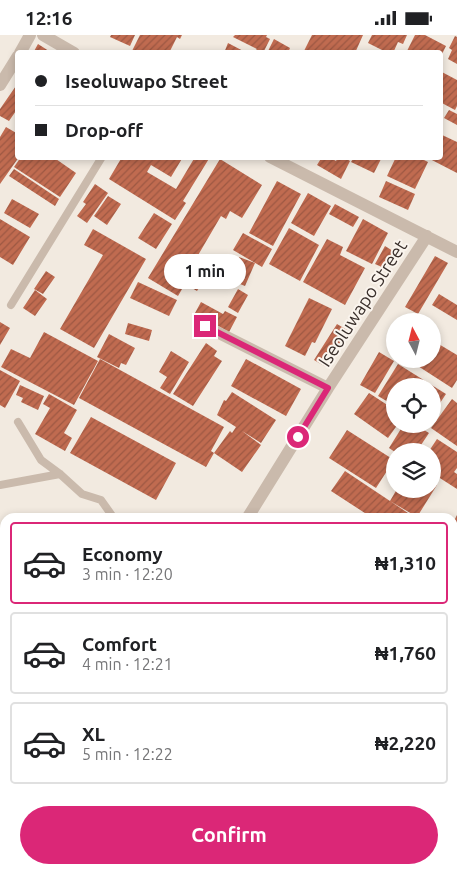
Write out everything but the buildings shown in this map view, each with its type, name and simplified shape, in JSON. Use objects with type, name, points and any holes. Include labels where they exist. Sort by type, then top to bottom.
[{"type":"street","points":[[22,50],[30,35]]},
{"type":"street","points":[[42,35],[69,50]]},
{"type":"street","points":[[0,85],[15,61]]},
{"type":"street","points":[[276,160],[457,252]]},
{"type":"street","name":"Iseoluwapo Street","points":[[250,513],[328,388],[427,236]]},
{"type":"street","points":[[205,326],[328,388]]},
{"type":"lane","points":[[11,305],[100,160]]},
{"type":"lane","points":[[18,422],[41,460],[60,474],[82,495],[101,500],[110,513]]},
{"type":"lane","points":[[0,485],[60,474]]},
{"type":"route","points":[[205,326],[328,388],[298,437]]}]
